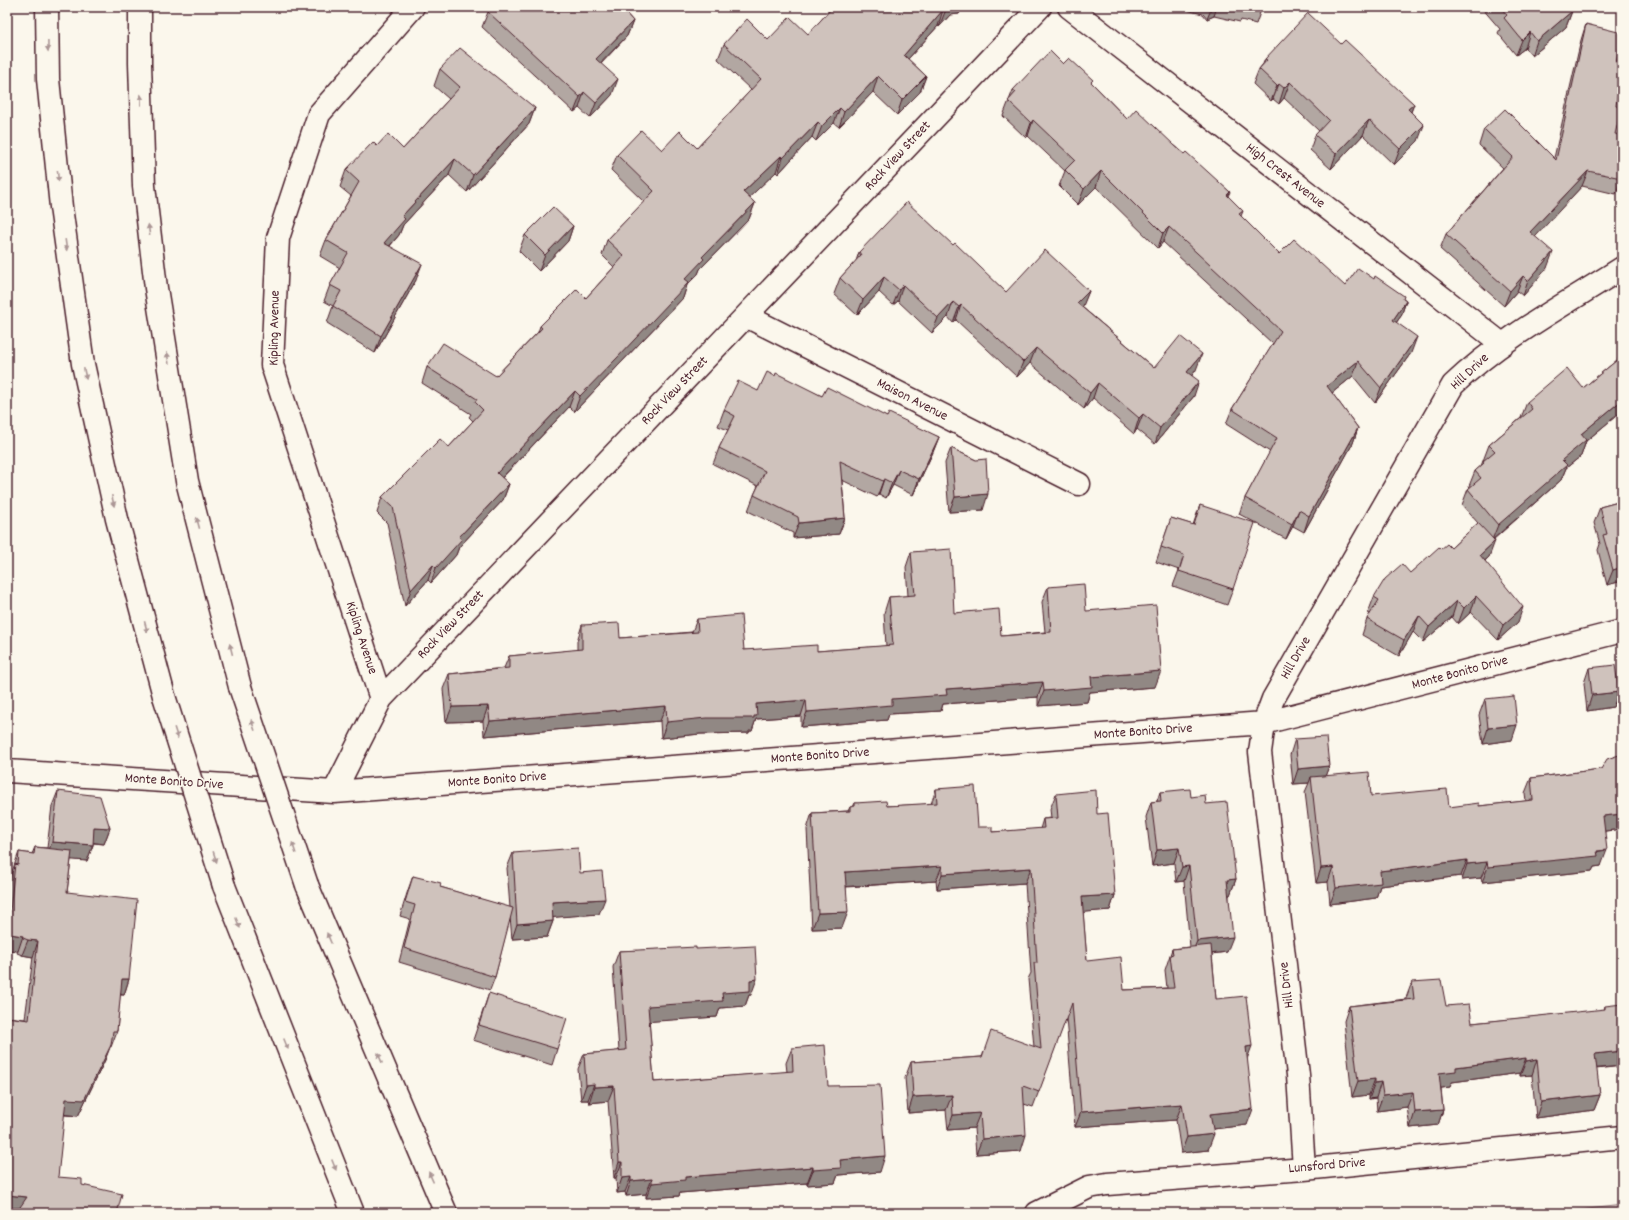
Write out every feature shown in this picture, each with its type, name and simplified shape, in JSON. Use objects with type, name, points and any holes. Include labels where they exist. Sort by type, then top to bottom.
[{"type":"main road","points":[[47,7],[48,79],[61,207],[83,364],[117,519],[164,696],[224,886],[353,1213]]},
{"type":"main road","points":[[140,7],[140,63],[144,186],[156,288],[187,481],[240,687],[307,885],[446,1213]]},
{"type":"main road","name":"Kipling Avenue","points":[[381,699],[272,366],[276,270],[278,238],[319,114],[413,7]]},
{"type":"main road","name":"Rock View Street","points":[[334,792],[381,699],[1040,7]]},
{"type":"main road","name":"High Crest Avenue","points":[[1068,7],[1502,344]]},
{"type":"main road","name":"Hill Drive","points":[[1304,1169],[1298,1075],[1260,752],[1264,723],[1273,698],[1453,385],[1472,366],[1502,344],[1622,268]]},
{"type":"main road","name":"Maison Avenue","points":[[746,316],[1079,484]]},
{"type":"main road","name":"Monte Bonito Drive","points":[[7,771],[334,792],[1264,723],[1622,631]]},
{"type":"main road","name":"Lunsford Drive","points":[[1037,1213],[1089,1187],[1108,1184],[1304,1169],[1622,1137]]},
{"type":"shaded area","points":[[1622,1205],[1622,1213],[1554,1213]]},
{"type":"building","points":[[492,7],[626,7],[623,10],[633,21],[596,59],[618,79],[596,103],[584,92],[580,97],[488,12]]},
{"type":"building","points":[[833,7],[949,7],[945,12],[943,10],[904,55],[926,76],[902,100],[878,76],[844,112],[840,108],[822,126],[818,122],[783,158],[781,156],[743,192],[755,203],[702,257],[704,259],[685,279],[689,282],[617,358],[580,396],[575,391],[497,473],[509,484],[459,537],[462,539],[436,568],[433,565],[411,590],[393,507],[382,497],[440,439],[449,447],[483,410],[475,402],[477,399],[427,367],[443,343],[496,376],[542,328],[540,326],[577,289],[586,298],[624,256],[607,240],[654,191],[617,155],[641,130],[662,150],[680,131],[697,148],[761,79],[724,44],[747,19],[768,40],[790,17],[808,34]]},
{"type":"building","points":[[1500,7],[1568,7],[1572,11],[1537,41],[1530,32],[1522,40],[1504,18],[1507,15]]},
{"type":"building","points":[[1308,13],[1341,44],[1345,40],[1414,104],[1408,109],[1424,125],[1400,149],[1369,120],[1336,154],[1315,135],[1329,120],[1290,82],[1284,88],[1279,84],[1277,86],[1259,69],[1267,60],[1265,59]]},
{"type":"building","points":[[1586,24],[1622,33],[1616,63],[1622,64],[1616,106],[1622,107],[1615,134],[1622,135],[1621,178],[1588,171],[1530,232],[1553,252],[1528,281],[1523,276],[1510,291],[1446,234],[1513,157],[1484,129],[1505,109],[1556,160]]},
{"type":"building","points":[[460,48],[535,108],[473,175],[455,159],[402,216],[405,219],[384,243],[422,264],[381,336],[333,306],[341,291],[330,285],[348,253],[326,240],[359,182],[346,170],[373,142],[377,146],[388,134],[403,149],[460,87],[440,69]]},
{"type":"building","points":[[1050,51],[1063,64],[1069,58],[1093,80],[1091,82],[1127,119],[1136,109],[1184,154],[1186,152],[1230,192],[1227,195],[1243,211],[1239,214],[1279,254],[1294,239],[1345,286],[1358,268],[1374,279],[1375,276],[1404,296],[1403,299],[1406,301],[1393,320],[1417,337],[1381,388],[1358,361],[1327,386],[1358,428],[1309,516],[1299,510],[1292,524],[1245,498],[1277,438],[1232,409],[1281,331],[1169,227],[1163,233],[1101,171],[1084,189],[1065,170],[1075,160],[1033,120],[1031,123],[1008,101],[1016,92],[1013,90]]},
{"type":"building","points":[[907,202],[953,245],[955,243],[1006,292],[1045,250],[1089,291],[1077,303],[1154,368],[1180,336],[1202,354],[1187,372],[1199,381],[1160,428],[1143,414],[1139,418],[1098,383],[1090,393],[1036,348],[1023,362],[961,305],[959,307],[953,302],[938,318],[903,285],[899,290],[884,277],[863,300],[840,278],[861,255],[859,252]]},
{"type":"building","points":[[553,207],[573,226],[545,255],[525,235]]},
{"type":"building","points":[[1622,356],[1622,400],[1581,434],[1586,440],[1562,460],[1567,465],[1498,525],[1468,489],[1481,478],[1475,471],[1484,463],[1483,461],[1495,451],[1489,445],[1532,409],[1527,402],[1567,368],[1583,388]]},
{"type":"building","points":[[767,372],[775,376],[776,373],[822,396],[827,387],[887,417],[889,413],[939,437],[919,479],[899,470],[892,483],[884,479],[883,481],[840,461],[845,518],[799,523],[798,517],[754,495],[765,471],[719,448],[735,416],[724,410],[738,381],[758,391]]},
{"type":"building","points":[[951,448],[976,460],[986,459],[988,494],[955,497]]},
{"type":"building","points":[[1622,501],[1622,567],[1613,570],[1603,535],[1607,534],[1600,507]]},
{"type":"building","points":[[1200,505],[1255,523],[1233,589],[1179,571],[1184,555],[1161,547],[1171,518],[1194,525]]},
{"type":"building","points":[[1478,523],[1495,541],[1480,555],[1523,607],[1503,625],[1476,596],[1464,608],[1457,601],[1429,627],[1419,616],[1404,640],[1367,619],[1379,600],[1374,597],[1385,579],[1402,564],[1410,573],[1439,547],[1441,549],[1447,544],[1451,548]]},
{"type":"building","points":[[951,549],[954,613],[999,609],[1001,636],[1051,632],[1048,587],[1084,584],[1086,611],[1156,605],[1161,671],[1091,677],[1092,687],[1044,691],[1043,682],[946,689],[947,695],[892,699],[892,705],[807,712],[806,700],[756,704],[757,716],[754,716],[754,718],[706,718],[667,722],[666,706],[490,721],[488,706],[452,707],[449,674],[509,668],[509,656],[582,649],[582,625],[619,623],[620,638],[698,632],[697,619],[741,615],[744,650],[817,645],[817,651],[893,645],[889,597],[915,595],[911,552]]},
{"type":"building","points":[[1615,665],[1619,692],[1592,695],[1589,668]]},
{"type":"building","points":[[1514,696],[1517,725],[1488,728],[1485,699]]},
{"type":"building","points":[[1326,737],[1329,766],[1298,769],[1295,739]]},
{"type":"building","points":[[1622,754],[1622,814],[1603,816],[1607,850],[1597,851],[1598,856],[1488,867],[1487,862],[1467,864],[1467,860],[1380,871],[1381,883],[1336,888],[1333,867],[1321,868],[1311,777],[1369,772],[1371,796],[1447,789],[1449,807],[1479,803],[1479,806],[1533,800],[1531,778],[1601,769],[1607,759]]},
{"type":"building","points":[[975,786],[978,827],[992,827],[992,832],[1044,828],[1043,819],[1058,818],[1056,794],[1096,790],[1097,814],[1108,813],[1115,895],[1082,897],[1087,961],[1121,957],[1124,990],[1174,988],[1170,955],[1173,954],[1172,949],[1211,945],[1216,999],[1246,996],[1252,1046],[1246,1047],[1253,1109],[1210,1114],[1214,1134],[1187,1137],[1182,1104],[1081,1112],[1072,1003],[1039,1092],[1023,1086],[1026,1135],[982,1139],[980,1113],[953,1115],[952,1095],[913,1097],[911,1062],[982,1057],[991,1031],[1041,1049],[1034,963],[1037,963],[1031,868],[942,874],[942,866],[845,872],[848,912],[818,913],[812,813],[850,811],[850,807],[855,806],[855,803],[886,801],[887,806],[937,803],[936,789]]},
{"type":"building","points":[[1190,789],[1191,797],[1205,795],[1206,804],[1227,802],[1236,879],[1227,880],[1233,937],[1197,941],[1189,866],[1182,867],[1179,848],[1157,850],[1151,802],[1161,801],[1160,792]]},
{"type":"building","points":[[58,791],[100,796],[110,828],[94,827],[93,845],[52,842]]},
{"type":"building","points":[[35,847],[72,851],[67,892],[137,900],[129,979],[122,979],[117,1031],[113,1031],[111,1045],[84,1100],[66,1099],[58,1177],[82,1179],[82,1185],[122,1194],[117,1213],[16,1213],[27,1197],[7,1195],[7,1101],[12,1046],[7,1045],[7,1017],[29,1020],[38,941],[28,940],[23,938],[23,936],[10,934],[11,930],[8,930],[15,864],[18,865],[19,852],[34,854]]},
{"type":"building","points":[[578,848],[580,873],[602,871],[605,899],[552,902],[553,921],[517,924],[513,853]]},
{"type":"building","points":[[413,876],[441,883],[440,887],[513,908],[495,977],[404,948],[415,905],[405,902]]},
{"type":"building","points":[[755,946],[757,979],[750,980],[750,991],[722,993],[723,1001],[648,1006],[654,1082],[793,1071],[792,1048],[825,1045],[828,1086],[880,1085],[885,1156],[840,1160],[841,1168],[813,1170],[813,1167],[685,1177],[685,1180],[652,1183],[652,1179],[631,1181],[631,1177],[622,1178],[622,1162],[619,1162],[614,1086],[594,1087],[594,1084],[586,1085],[584,1054],[626,1050],[619,951]]},
{"type":"building","points":[[1441,980],[1446,1006],[1469,1004],[1472,1023],[1605,1009],[1605,1006],[1622,1004],[1622,1051],[1595,1054],[1600,1095],[1541,1102],[1537,1059],[1526,1061],[1526,1058],[1456,1067],[1456,1071],[1439,1073],[1443,1110],[1415,1112],[1413,1092],[1383,1095],[1381,1082],[1375,1083],[1375,1079],[1358,1081],[1349,1006],[1414,999],[1412,982]]},
{"type":"building","points":[[489,993],[567,1018],[557,1049],[479,1025]]}]
